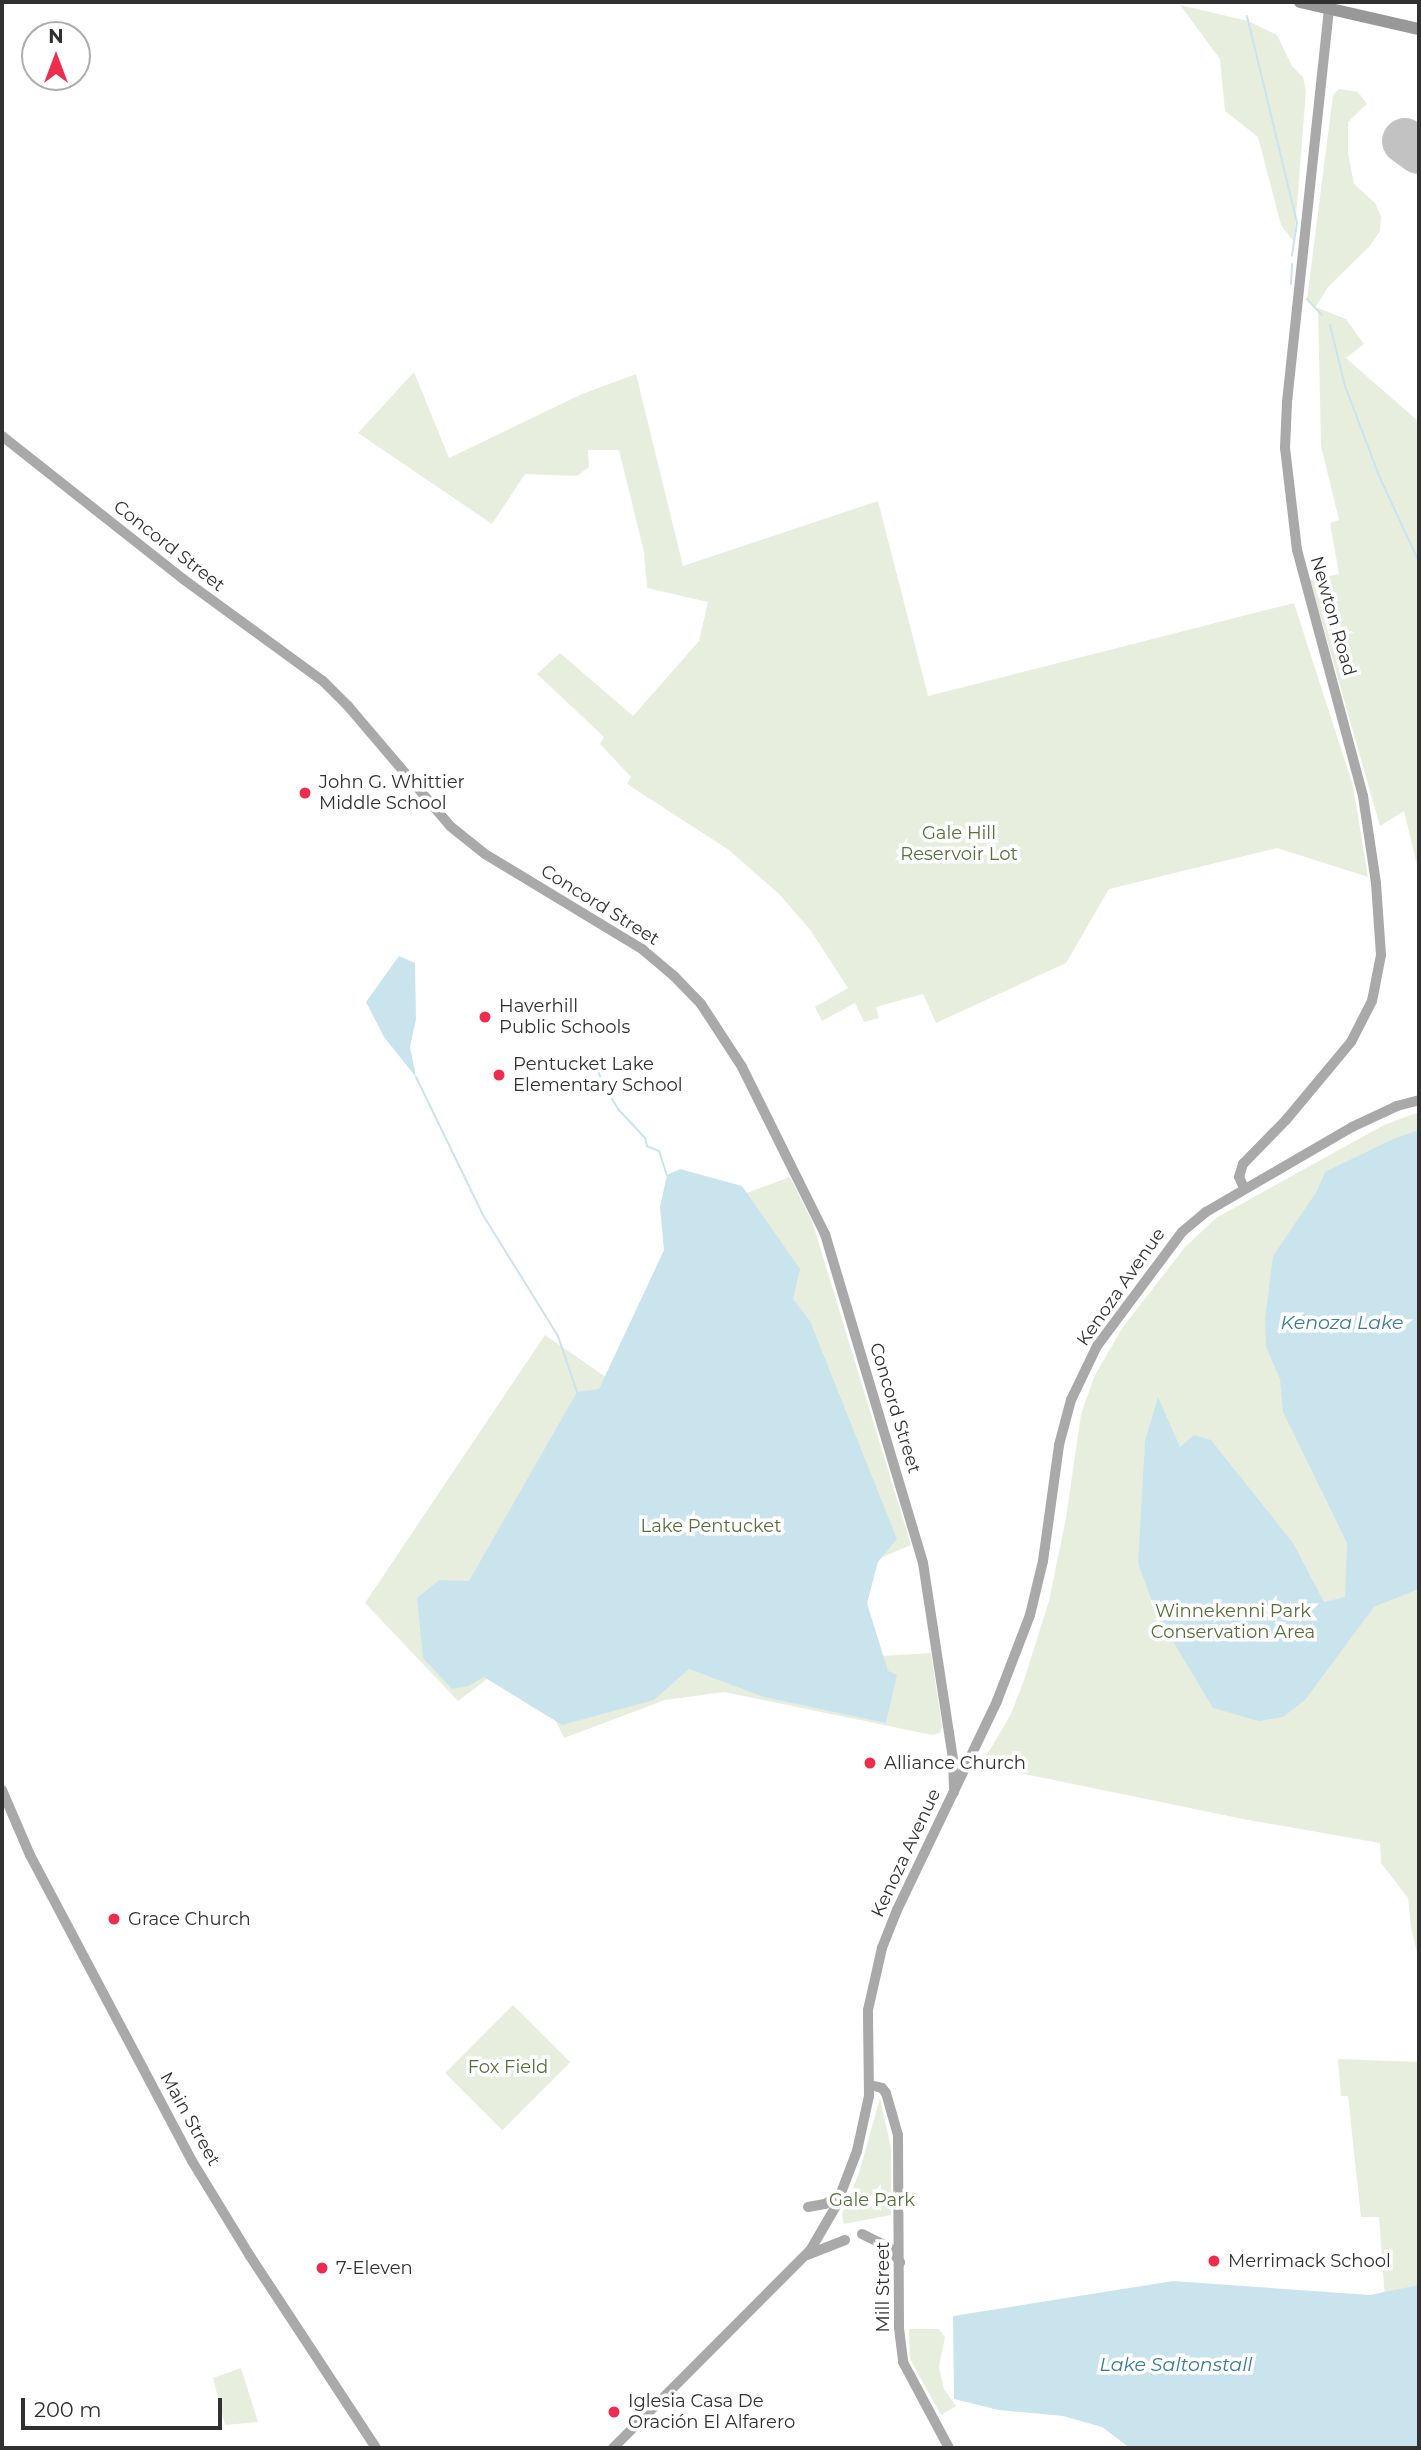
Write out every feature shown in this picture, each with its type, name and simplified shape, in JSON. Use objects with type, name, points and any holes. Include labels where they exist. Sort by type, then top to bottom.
[{"type":"highway","points":[[1304,3],[1419,29]]},
{"type":"main road","name":"Newton Road","points":[[1248,1186],[1240,1177],[1243,1164],[1286,1120],[1351,1042],[1372,1001],[1381,955],[1376,883],[1363,796],[1297,550],[1285,448],[1287,402],[1331,2]]},
{"type":"main road","name":"Concord Street","points":[[2,436],[183,579],[323,681],[348,706],[435,810],[475,846],[642,949],[674,975],[701,1004],[742,1068],[825,1234],[923,1563],[953,1760],[954,1792]]},
{"type":"main road","name":"Kenoza Avenue","points":[[613,2448],[804,2256],[826,2224],[841,2194],[857,2151],[870,2085],[868,2010],[871,1986],[897,1910],[997,1701],[1030,1615],[1043,1561],[1059,1445],[1071,1400],[1097,1346],[1182,1232],[1206,1212],[1352,1127],[1396,1106],[1419,1100]]},
{"type":"main road","name":"Main Street","points":[[2,1790],[30,1855],[190,2157],[250,2256],[376,2448]]},
{"type":"main road","name":"Mill Street","points":[[870,2085],[882,2088],[886,2093],[898,2136],[901,2223],[899,2328],[903,2362],[949,2448]]},
{"type":"main road","points":[[808,2207],[825,2204],[841,2194]]},
{"type":"main road","points":[[862,2234],[890,2248],[900,2263]]},
{"type":"main road","points":[[804,2256],[845,2240]]},
{"type":"green space","points":[[1180,5],[1248,21],[1277,35],[1292,66],[1303,77],[1306,91],[1294,242],[1281,225],[1258,137],[1225,111],[1220,59]]},
{"type":"green space","points":[[1339,89],[1358,92],[1367,104],[1348,122],[1348,153],[1354,184],[1375,203],[1381,216],[1380,231],[1370,246],[1328,287],[1315,308],[1307,299],[1333,95]]},
{"type":"green space","points":[[1318,308],[1346,319],[1364,344],[1346,358],[1419,422],[1419,874],[1404,811],[1380,826],[1310,580],[1339,574],[1330,523],[1339,520],[1321,446]]},
{"type":"green space","name":"Gale Hill Reservoir Lot","points":[[414,372],[449,458],[582,394],[636,374],[683,566],[878,501],[928,696],[1294,603],[1353,786],[1368,877],[1277,848],[1109,889],[1066,963],[936,1023],[923,994],[876,1007],[879,1018],[864,1022],[855,1003],[822,1021],[815,1007],[848,988],[811,931],[780,895],[729,850],[627,784],[631,777],[600,744],[604,737],[537,674],[560,653],[633,716],[699,641],[708,602],[647,588],[644,552],[619,450],[588,450],[589,467],[577,476],[525,474],[492,524],[358,433]]},
{"type":"green space","name":"Winnekenni Park Conservation Area","points":[[1419,1112],[1419,1961],[1408,1898],[1381,1863],[1380,1843],[1248,1820],[981,1765],[1011,1714],[1024,1680],[1049,1601],[1066,1518],[1081,1414],[1095,1375],[1123,1327],[1185,1247],[1216,1218],[1384,1125]]},
{"type":"green space","name":"Lake Pentucket","points":[[790,1177],[812,1221],[911,1545],[873,1561],[864,1604],[880,1656],[931,1653],[942,1726],[940,1733],[932,1735],[724,1692],[665,1700],[564,1738],[552,1713],[494,1674],[458,1701],[365,1603],[545,1335],[619,1386],[741,1195]]},
{"type":"green space","name":"Fox Field","points":[[513,2005],[570,2062],[502,2130],[445,2073]]},
{"type":"green space","points":[[1338,2059],[1419,2062],[1419,2291],[1385,2299],[1379,2217],[1361,2217],[1348,2096],[1341,2096]]},
{"type":"green space","name":"Gale Park","points":[[880,2098],[891,2148],[891,2215],[844,2224],[842,2214],[859,2173]]},
{"type":"green space","points":[[909,2329],[939,2329],[945,2337],[939,2367],[944,2389],[956,2406],[941,2415],[910,2359]]},
{"type":"green space","points":[[241,2368],[258,2422],[225,2425],[213,2378]]},
{"type":"water","points":[[399,956],[415,963],[416,1019],[410,1047],[416,1077],[384,1037],[366,1002]]},
{"type":"water","name":"Kenoza Lake","points":[[1419,1130],[1419,1589],[1374,1607],[1305,1700],[1283,1717],[1259,1721],[1213,1708],[1156,1613],[1138,1563],[1145,1441],[1158,1397],[1180,1447],[1194,1435],[1211,1440],[1293,1543],[1324,1602],[1345,1597],[1347,1543],[1283,1412],[1280,1379],[1266,1347],[1265,1319],[1273,1256],[1317,1191],[1325,1172],[1393,1139]]},
{"type":"water","name":"Lake Pentucket","points":[[680,1169],[742,1186],[800,1269],[793,1299],[810,1321],[897,1539],[878,1562],[867,1603],[888,1671],[897,1675],[886,1723],[764,1697],[689,1669],[654,1700],[562,1725],[484,1677],[468,1686],[452,1689],[423,1658],[417,1598],[439,1580],[469,1581],[577,1392],[599,1389],[664,1250],[660,1207],[667,1175]]},
{"type":"water","name":"Lake Saltonstall","points":[[1173,2281],[1370,2295],[1419,2285],[1419,2448],[1130,2448],[1102,2427],[1063,2416],[999,2410],[954,2399],[953,2316]]},
{"type":"waterway","points":[[1247,16],[1297,223],[1292,256]]},
{"type":"waterway","points":[[1291,284],[1292,264]]},
{"type":"waterway","points":[[1307,299],[1322,315]]},
{"type":"waterway","points":[[1330,325],[1345,386],[1380,478],[1419,562]]},
{"type":"waterway","points":[[596,1065],[603,1084],[618,1109],[645,1138],[647,1146],[659,1151],[667,1175]]},
{"type":"waterway","points":[[416,1077],[483,1215],[558,1336],[577,1392]]},
{"type":"runway","points":[[1405,141],[1419,151]]},
{"type":"place","name":"John G. Whittier Middle School","points":[[305,793]]},
{"type":"place","name":"Haverhill Public Schools","points":[[485,1017]]},
{"type":"place","name":"Pentucket Lake Elementary School","points":[[499,1075]]},
{"type":"place","name":"Alliance Church","points":[[870,1763]]},
{"type":"place","name":"Grace Church","points":[[114,1919]]},
{"type":"place","name":"Merrimack School","points":[[1214,2261]]},
{"type":"place","name":"7-Eleven","points":[[322,2268]]},
{"type":"place","name":"Iglesia Casa De Oración El Alfarero","points":[[614,2412]]}]
